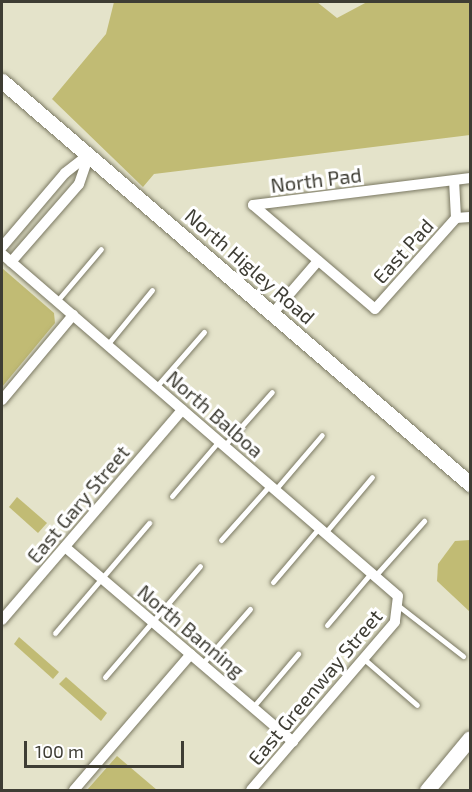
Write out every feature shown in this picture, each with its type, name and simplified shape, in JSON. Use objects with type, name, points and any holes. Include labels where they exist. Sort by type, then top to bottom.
[{"type":"main road","name":"North Higley Road","points":[[2,81],[471,484]]},
{"type":"main road","points":[[427,790],[471,738]]},
{"type":"street","points":[[2,247],[65,173],[88,155]]},
{"type":"street","points":[[11,262],[79,184],[88,155]]},
{"type":"street","name":"North Pad","points":[[375,309],[253,205],[471,178]]},
{"type":"street","name":"East Pad","points":[[375,309],[456,218],[454,181]]},
{"type":"street","points":[[456,218],[471,217]]},
{"type":"street","name":"North Balboa","points":[[2,254],[373,575],[401,605]]},
{"type":"street","points":[[273,313],[318,261]]},
{"type":"street","points":[[2,400],[74,315]]},
{"type":"street","name":"East Gary Street","points":[[2,620],[182,410]]},
{"type":"street","name":"North Banning","points":[[65,547],[293,742]]},
{"type":"street","name":"East Greenway Street","points":[[251,790],[395,622],[401,605]]},
{"type":"street","points":[[74,790],[191,654]]},
{"type":"lane","points":[[57,301],[101,249]]},
{"type":"lane","points":[[107,345],[152,291]]},
{"type":"lane","points":[[156,387],[204,332]]},
{"type":"lane","points":[[172,496],[272,392]]},
{"type":"lane","points":[[221,540],[322,435]]},
{"type":"lane","points":[[273,582],[372,477]]},
{"type":"lane","points":[[327,625],[424,520]]},
{"type":"lane","points":[[55,633],[149,523]]},
{"type":"lane","points":[[105,677],[200,566]]},
{"type":"lane","points":[[401,605],[463,656]]},
{"type":"lane","points":[[202,664],[250,609]]},
{"type":"lane","points":[[253,707],[298,654]]},
{"type":"lane","points":[[364,659],[417,705]]},
{"type":"shaded area","points":[[114,2],[317,2],[337,18],[367,2],[470,2],[470,135],[154,174],[143,187],[52,99],[106,34]]},
{"type":"shaded area","points":[[2,268],[54,313],[55,323],[2,387]]},
{"type":"shaded area","points":[[17,497],[47,523],[38,533],[9,507]]},
{"type":"shaded area","points":[[470,540],[470,612],[437,581],[438,564],[455,541]]},
{"type":"shaded area","points":[[19,637],[59,672],[53,679],[14,644]]},
{"type":"shaded area","points":[[66,677],[107,713],[101,721],[59,684]]},
{"type":"shaded area","points":[[117,756],[157,790],[87,790]]}]
